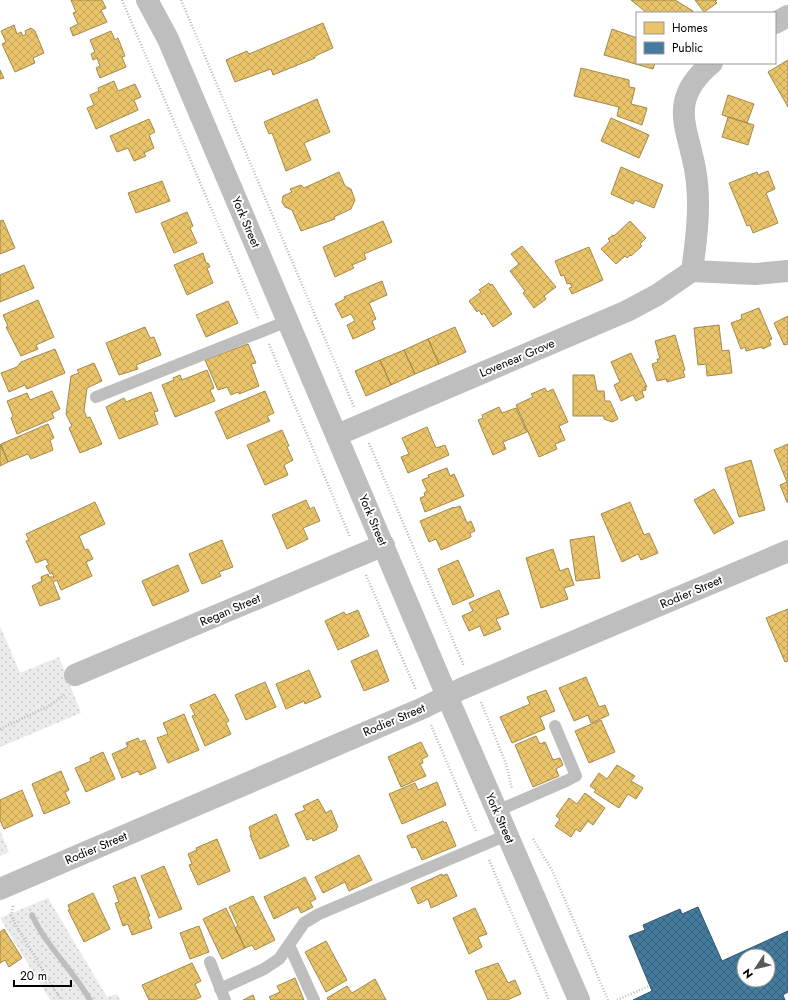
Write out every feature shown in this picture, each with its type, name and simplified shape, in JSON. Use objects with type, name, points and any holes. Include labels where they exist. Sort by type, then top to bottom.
[{"type":"street","name":"York Street","points":[[147,0],[168,39],[447,696],[506,807],[507,835],[579,1000]]},
{"type":"street","name":"York Street","points":[[157,0],[168,39]]},
{"type":"street","points":[[776,22],[788,16]]},
{"type":"street","points":[[711,64],[694,82],[687,96],[684,111],[684,127],[695,165],[698,185],[697,232],[692,271],[755,274],[788,271]]},
{"type":"street","name":"Lovenear Grove","points":[[337,435],[627,311],[657,295],[692,271]]},
{"type":"street","name":"Regan Street","points":[[75,675],[384,545]]},
{"type":"street","name":"Rodier Street","points":[[8,886],[423,708],[473,684],[788,551]]},
{"type":"lane","points":[[96,398],[288,321]]},
{"type":"lane","points":[[506,807],[576,776],[555,726]]},
{"type":"lane","points":[[220,989],[264,969],[279,959],[304,923],[319,914],[507,835]]},
{"type":"lane","points":[[289,946],[314,1000]]},
{"type":"lane","points":[[210,962],[225,1000]]},
{"type":"path","points":[[122,0],[423,708]]},
{"type":"path","points":[[181,0],[506,764],[506,807]]},
{"type":"path","points":[[0,730],[58,701],[70,690],[75,675]]},
{"type":"path","points":[[530,833],[552,870],[608,1000]]},
{"type":"path","points":[[8,886],[21,894],[12,908],[12,918],[61,1000]]},
{"type":"path","points":[[617,1000],[649,986]]},
{"type":"shaded area","points":[[0,626],[20,673],[59,657],[81,713],[0,747]]},
{"type":"shaded area","points":[[0,830],[9,852],[0,856]]},
{"type":"shaded area","points":[[48,898],[107,997],[117,994],[120,1000],[50,1000],[0,918]]},
{"type":"building: Homes","points":[[71,0],[102,0],[106,8],[101,10],[107,22],[73,36],[70,28],[78,24],[73,13],[76,12]]},
{"type":"building: Homes","points":[[631,0],[675,0],[693,11],[692,12],[646,12]]},
{"type":"building: Homes","points":[[695,0],[717,0],[715,1],[717,3],[704,12]]},
{"type":"building: Homes","points":[[323,23],[333,48],[315,56],[315,58],[273,75],[271,69],[235,82],[226,60],[247,51],[249,54]]},
{"type":"building: Homes","points":[[14,25],[17,34],[21,32],[23,36],[26,34],[25,31],[31,28],[35,31],[44,53],[33,58],[35,63],[15,72],[2,44],[6,42],[1,31]]},
{"type":"building: Homes","points":[[612,29],[636,38],[636,64],[655,64],[653,69],[604,55]]},
{"type":"building: Homes","points":[[111,31],[115,40],[118,38],[125,56],[122,57],[126,67],[100,78],[96,68],[100,66],[97,58],[93,60],[91,54],[95,52],[90,40]]},
{"type":"building: Homes","points":[[788,60],[788,107],[768,72]]},
{"type":"building: Homes","points":[[581,68],[629,80],[629,87],[635,88],[631,104],[647,108],[642,125],[617,116],[619,107],[574,96]]},
{"type":"building: Homes","points":[[0,70],[4,78],[0,79]]},
{"type":"building: Homes","points":[[114,81],[118,91],[135,84],[141,97],[134,100],[138,110],[96,129],[87,108],[94,105],[90,95],[99,91],[98,88]]},
{"type":"building: Homes","points":[[728,95],[754,104],[747,123],[722,115]]},
{"type":"building: Homes","points":[[317,99],[330,132],[304,143],[311,160],[286,171],[272,133],[269,134],[264,122]]},
{"type":"building: Homes","points":[[728,117],[754,125],[748,145],[722,137]]},
{"type":"building: Homes","points":[[611,118],[649,135],[639,158],[601,141]]},
{"type":"building: Homes","points":[[149,119],[155,132],[149,135],[154,148],[144,153],[146,156],[134,161],[128,148],[117,152],[110,136]]},
{"type":"building: Homes","points":[[621,167],[663,185],[654,208],[635,200],[633,204],[611,194]]},
{"type":"building: Homes","points":[[768,171],[775,189],[766,193],[778,223],[753,233],[750,225],[747,226],[729,183],[757,172],[758,175]]},
{"type":"building: Homes","points":[[339,172],[345,186],[351,189],[355,200],[351,209],[334,217],[335,219],[301,231],[292,210],[285,207],[282,202],[283,196],[292,192],[290,189],[301,185],[304,188]]},
{"type":"building: Homes","points":[[162,181],[170,201],[136,213],[128,193]]},
{"type":"building: Homes","points":[[187,212],[193,226],[190,228],[197,243],[174,253],[161,223]]},
{"type":"building: Homes","points":[[3,220],[15,248],[0,254],[0,221]]},
{"type":"building: Homes","points":[[383,221],[392,242],[364,254],[366,259],[352,265],[354,268],[335,277],[323,247]]},
{"type":"building: Homes","points":[[630,221],[646,238],[640,244],[642,246],[631,256],[630,255],[627,258],[625,256],[616,264],[601,249],[610,241],[608,239],[613,235],[614,236]]},
{"type":"building: Homes","points":[[522,246],[556,287],[544,296],[546,299],[534,308],[523,293],[525,291],[510,271],[519,264],[511,254]]},
{"type":"building: Homes","points":[[589,247],[603,280],[572,294],[569,288],[572,287],[570,283],[567,284],[564,275],[561,276],[555,261]]},
{"type":"building: Homes","points":[[203,253],[206,263],[208,263],[210,267],[207,268],[213,283],[187,295],[174,265]]},
{"type":"building: Homes","points":[[24,265],[34,288],[0,302],[0,275]]},
{"type":"building: Homes","points":[[382,281],[387,295],[369,303],[376,319],[372,321],[375,329],[353,339],[347,325],[355,321],[351,314],[342,318],[335,304],[345,299],[344,297]]},
{"type":"building: Homes","points":[[489,283],[490,285],[492,284],[512,314],[493,327],[484,313],[482,315],[479,310],[477,312],[469,301],[481,292],[479,290]]},
{"type":"building: Homes","points":[[38,300],[54,337],[36,345],[38,349],[21,356],[6,327],[8,326],[3,315]]},
{"type":"building: Homes","points":[[228,301],[238,323],[206,337],[196,315]]},
{"type":"building: Homes","points":[[759,308],[772,339],[769,340],[771,345],[763,349],[762,347],[746,351],[745,347],[741,349],[731,323],[742,319],[741,315]]},
{"type":"building: Homes","points":[[788,316],[788,344],[784,345],[774,323]]},
{"type":"building: Homes","points":[[719,325],[722,351],[729,350],[732,373],[707,376],[706,364],[698,365],[694,328]]},
{"type":"building: Homes","points":[[145,327],[150,338],[154,337],[161,355],[136,365],[138,369],[119,375],[106,343]]},
{"type":"building: Homes","points":[[455,327],[466,352],[439,364],[428,339]]},
{"type":"building: Homes","points":[[675,335],[685,370],[683,371],[685,377],[667,382],[666,379],[657,381],[652,364],[658,362],[657,359],[660,359],[655,341]]},
{"type":"building: Homes","points":[[428,339],[439,364],[415,374],[404,350]]},
{"type":"building: Homes","points":[[248,344],[256,363],[251,364],[259,386],[239,394],[238,392],[231,395],[227,387],[218,390],[205,360]]},
{"type":"building: Homes","points":[[55,349],[65,373],[27,389],[25,385],[9,392],[1,373],[17,367],[21,362]]},
{"type":"building: Homes","points":[[404,350],[415,374],[391,385],[380,360]]},
{"type":"building: Homes","points":[[631,353],[647,387],[645,386],[646,390],[642,391],[644,397],[636,401],[633,395],[621,401],[614,385],[620,382],[611,362]]},
{"type":"building: Homes","points":[[380,360],[391,385],[366,396],[355,371]]},
{"type":"building: Homes","points":[[94,363],[102,381],[87,388],[84,411],[87,418],[90,417],[102,444],[80,453],[69,428],[72,426],[66,414],[71,376],[79,373],[77,370]]},
{"type":"building: Homes","points":[[207,370],[214,388],[210,390],[215,401],[175,417],[162,385],[174,380],[173,378],[180,375],[182,380]]},
{"type":"building: Homes","points":[[573,375],[594,375],[597,391],[604,391],[605,401],[610,401],[618,419],[612,422],[604,419],[604,416],[573,416]]},
{"type":"building: Homes","points":[[545,388],[547,392],[553,389],[568,422],[559,426],[565,440],[555,444],[557,449],[539,457],[516,405],[533,397],[531,394]]},
{"type":"building: Homes","points":[[52,391],[60,409],[52,413],[54,418],[17,434],[11,418],[13,416],[7,401],[27,393],[30,400]]},
{"type":"building: Homes","points":[[265,391],[274,413],[267,416],[270,421],[227,439],[215,412]]},
{"type":"building: Homes","points":[[151,392],[158,411],[154,412],[158,424],[119,439],[106,407],[124,398],[126,402]]},
{"type":"building: Homes","points":[[499,407],[502,413],[516,408],[527,432],[503,442],[506,449],[493,455],[478,420],[483,418],[482,415]]},
{"type":"building: Homes","points":[[48,424],[54,438],[50,440],[53,450],[31,459],[28,454],[8,462],[1,444]]},
{"type":"building: Homes","points":[[427,427],[436,448],[445,445],[449,455],[408,473],[401,457],[409,454],[402,438]]},
{"type":"building: Homes","points":[[282,430],[293,460],[284,465],[288,475],[265,485],[247,445]]},
{"type":"building: Homes","points":[[0,444],[8,462],[0,466]]},
{"type":"building: Homes","points":[[788,444],[787,502],[780,485],[787,482],[774,450]]},
{"type":"building: Homes","points":[[751,460],[765,510],[739,517],[725,468]]},
{"type":"building: Homes","points":[[447,468],[450,476],[454,474],[464,496],[425,512],[420,498],[425,496],[424,493],[427,491],[422,480],[429,477],[428,475]]},
{"type":"building: Homes","points":[[714,489],[734,523],[714,534],[694,500]]},
{"type":"building: Homes","points":[[306,500],[310,509],[314,507],[320,521],[303,528],[308,539],[287,549],[272,515]]},
{"type":"building: Homes","points":[[95,502],[105,524],[79,536],[85,550],[88,549],[93,559],[86,562],[92,576],[61,590],[57,580],[53,582],[60,599],[40,606],[32,586],[42,581],[41,577],[48,574],[49,577],[54,577],[52,573],[50,574],[46,566],[49,565],[46,559],[36,563],[26,541],[29,540],[26,534]]},
{"type":"building: Homes","points":[[630,502],[644,535],[649,533],[658,553],[641,560],[638,554],[622,562],[601,514]]},
{"type":"building: Homes","points":[[460,506],[467,523],[471,521],[475,531],[470,533],[471,537],[441,550],[436,539],[429,542],[420,521]]},
{"type":"building: Homes","points":[[594,536],[600,578],[576,581],[570,540]]},
{"type":"building: Homes","points":[[222,540],[233,567],[219,572],[221,576],[202,584],[189,554]]},
{"type":"building: Homes","points":[[553,549],[560,571],[568,568],[574,585],[564,588],[568,599],[541,608],[526,558]]},
{"type":"building: Homes","points":[[458,560],[474,596],[453,605],[438,569]]},
{"type":"building: Homes","points":[[178,565],[189,591],[153,606],[142,581]]},
{"type":"building: Homes","points":[[499,590],[509,614],[496,619],[501,629],[484,636],[480,626],[469,631],[462,616],[473,611],[469,603]]},
{"type":"building: Homes","points":[[788,609],[788,661],[785,662],[766,618]]},
{"type":"building: Homes","points":[[358,610],[369,636],[338,650],[325,621],[344,612],[346,615]]},
{"type":"building: Homes","points":[[377,650],[389,681],[364,691],[351,661]]},
{"type":"building: Homes","points":[[309,670],[321,697],[305,704],[304,701],[286,709],[276,684]]},
{"type":"building: Homes","points":[[586,677],[599,707],[605,705],[609,715],[591,723],[588,715],[574,721],[559,688]]},
{"type":"building: Homes","points":[[265,682],[276,707],[246,720],[235,695]]},
{"type":"building: Homes","points":[[546,690],[555,711],[540,717],[545,729],[512,743],[500,717],[530,704],[527,697]]},
{"type":"building: Homes","points":[[215,694],[229,721],[226,723],[231,734],[205,746],[192,716],[195,715],[190,705]]},
{"type":"building: Homes","points":[[184,714],[199,750],[168,763],[157,738],[168,734],[163,723]]},
{"type":"building: Homes","points":[[601,720],[615,752],[589,763],[575,731]]},
{"type":"building: Homes","points":[[536,736],[540,744],[545,742],[553,760],[560,758],[563,765],[556,769],[559,776],[533,787],[515,745]]},
{"type":"building: Homes","points":[[138,738],[140,742],[145,740],[156,768],[140,775],[138,771],[122,778],[112,754],[128,747],[126,743]]},
{"type":"building: Homes","points":[[421,742],[428,756],[422,759],[423,763],[420,764],[426,776],[401,787],[388,757]]},
{"type":"building: Homes","points":[[103,752],[115,779],[86,792],[75,768],[91,761],[90,758]]},
{"type":"building: Homes","points":[[617,765],[635,776],[631,781],[643,788],[636,799],[628,794],[619,808],[594,792],[596,790],[590,786],[599,773],[607,779]]},
{"type":"building: Homes","points":[[61,771],[69,790],[65,792],[70,803],[44,814],[32,784]]},
{"type":"building: Homes","points":[[437,782],[446,805],[402,824],[389,794],[415,783],[418,790]]},
{"type":"building: Homes","points":[[22,790],[33,816],[4,829],[0,820],[0,800]]},
{"type":"building: Homes","points":[[585,793],[605,808],[593,825],[588,821],[580,832],[576,829],[571,837],[555,826],[560,819],[556,816],[569,798],[577,804]]},
{"type":"building: Homes","points":[[318,799],[326,813],[331,810],[338,827],[336,828],[337,830],[313,841],[312,838],[307,840],[295,814],[305,810],[303,806]]},
{"type":"building: Homes","points":[[276,814],[289,846],[260,859],[250,835],[249,827]]},
{"type":"building: Homes","points":[[443,821],[444,823],[446,822],[456,846],[422,860],[416,847],[412,848],[407,836]]},
{"type":"building: Homes","points":[[217,839],[230,871],[198,885],[189,865],[192,864],[188,854],[197,850],[196,848]]},
{"type":"building: Homes","points":[[359,855],[372,880],[349,891],[345,882],[323,893],[315,877]]},
{"type":"building: Homes","points":[[164,866],[182,909],[159,918],[141,876]]},
{"type":"building: Homes","points":[[442,874],[442,876],[447,874],[457,896],[431,908],[428,899],[418,904],[411,888]]},
{"type":"building: Homes","points":[[135,877],[150,916],[148,917],[152,928],[132,935],[128,924],[123,926],[115,903],[119,902],[113,886]]},
{"type":"building: Homes","points":[[305,877],[316,899],[310,902],[313,907],[301,913],[298,907],[274,919],[264,897]]},
{"type":"building: Homes","points":[[93,893],[110,929],[84,942],[68,910],[70,910],[68,905]]},
{"type":"building: Homes","points":[[253,896],[275,940],[255,950],[252,945],[245,948],[235,928],[238,926],[229,907]]},
{"type":"building: Homes","points":[[226,908],[245,948],[222,959],[203,919]]},
{"type":"building: Homes","points":[[475,908],[487,934],[478,937],[482,947],[469,954],[453,918]]},
{"type":"building: Homes","points":[[199,926],[209,952],[190,959],[180,933]]},
{"type":"building: Homes","points":[[4,929],[22,958],[9,967],[5,960],[0,963],[0,932]]},
{"type":"building: Homes","points":[[326,941],[347,980],[326,992],[305,952]]},
{"type":"building: Homes","points":[[192,963],[201,981],[195,984],[201,997],[194,1000],[149,1000],[142,985]]},
{"type":"building: Homes","points":[[498,963],[508,983],[515,980],[521,994],[507,1000],[488,1000],[475,971]]},
{"type":"building: Homes","points":[[295,978],[304,1000],[271,1000],[269,997],[280,992],[277,986]]},
{"type":"building: Homes","points":[[375,979],[386,1000],[328,1000],[327,998],[347,986],[352,993]]},
{"type":"building: Homes","points":[[253,995],[255,1000],[243,1000]]},
{"type":"building: Public","points":[[698,907],[722,961],[736,955],[736,988],[776,988],[776,948],[751,948],[788,931],[788,992],[783,995],[785,1000],[633,1000],[652,991],[629,936],[645,930],[643,925],[680,909],[682,914]]},
{"type":"waterway","points":[[32,915],[52,948],[76,978],[90,1000]]}]
